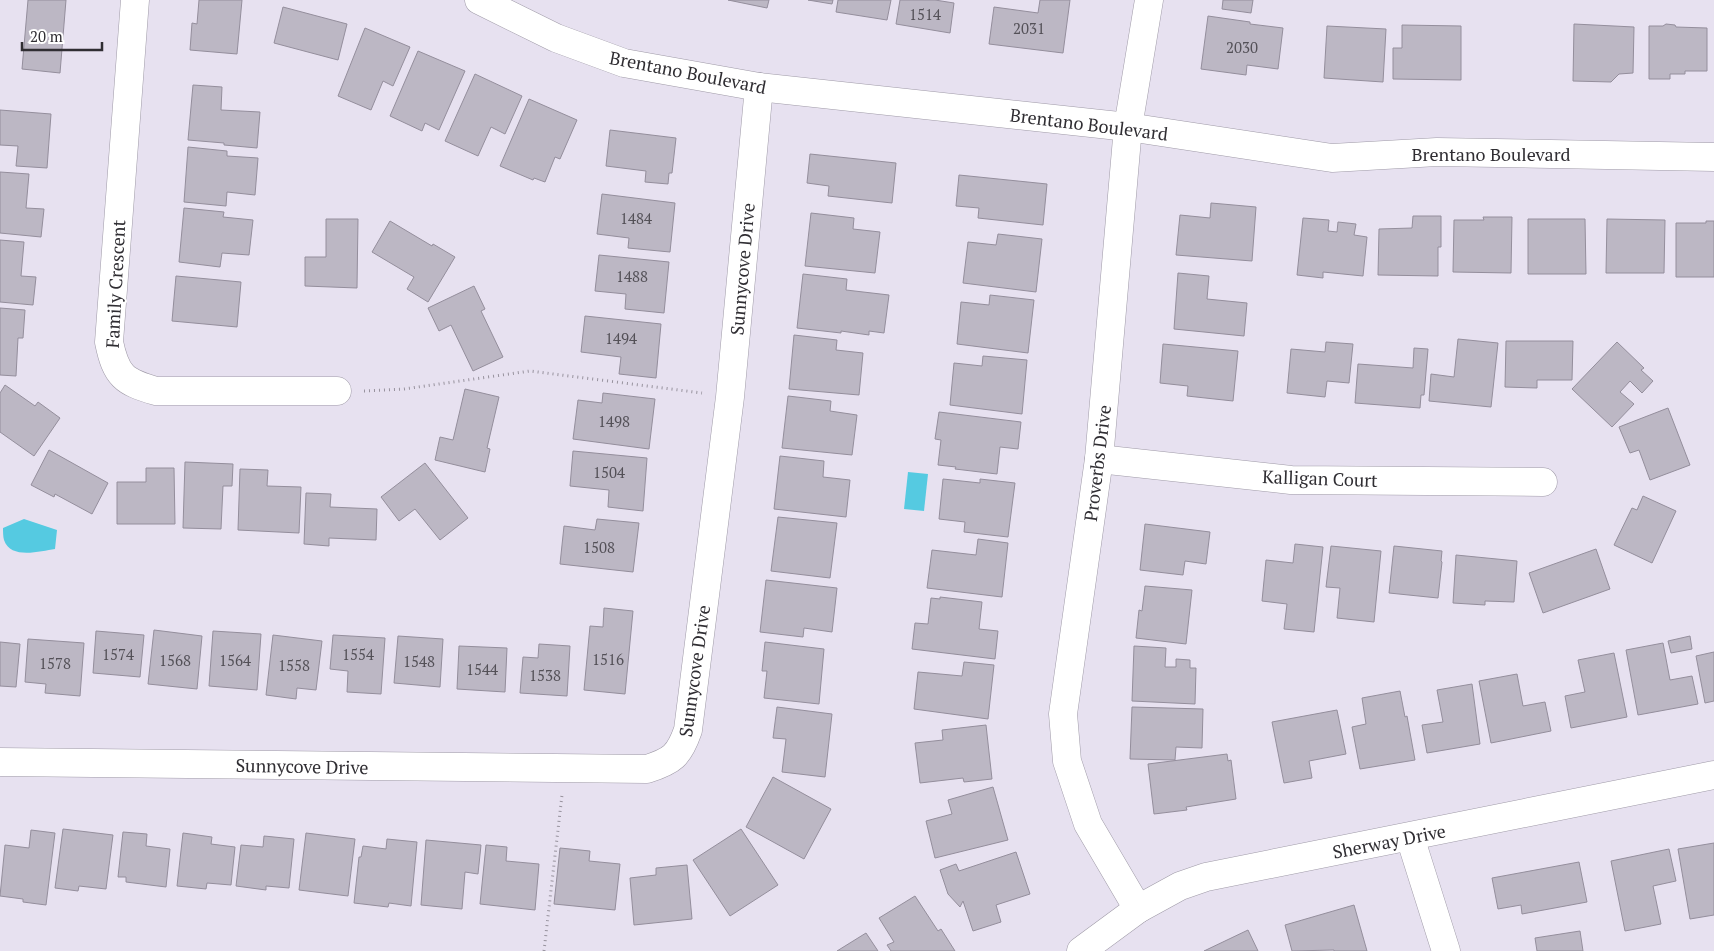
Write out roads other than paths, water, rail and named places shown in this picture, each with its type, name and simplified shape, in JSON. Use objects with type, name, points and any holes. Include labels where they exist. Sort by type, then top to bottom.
[{"type":"street","name":"Family Crescent","points":[[135,0],[109,342],[112,360],[119,373],[135,386],[156,391],[337,392]]},
{"type":"street","name":"Brentano Boulevard","points":[[479,0],[556,38],[624,63],[759,87],[1128,126],[1332,158],[1437,152],[1714,157]]},
{"type":"street","name":"Proverbs Drive","points":[[1138,909],[1088,824],[1067,761],[1063,714],[1099,459],[1128,126],[1149,0]]},
{"type":"street","name":"Sunnycove Drive","points":[[0,762],[646,770],[672,759],[682,746],[688,730],[730,397],[759,87]]},
{"type":"street","name":"Kalligan Court","points":[[1099,459],[1291,480],[1542,482]]},
{"type":"street","name":"Sherway Drive","points":[[1081,951],[1138,909],[1180,886],[1206,877],[1714,776]]},
{"type":"street","points":[[1410,837],[1446,951]]},
{"type":"water","points":[[908,472],[928,474],[924,511],[904,509]]},
{"type":"water","points":[[24,519],[57,530],[55,549],[26,553],[13,550],[8,546],[4,539],[3,528]]}]
